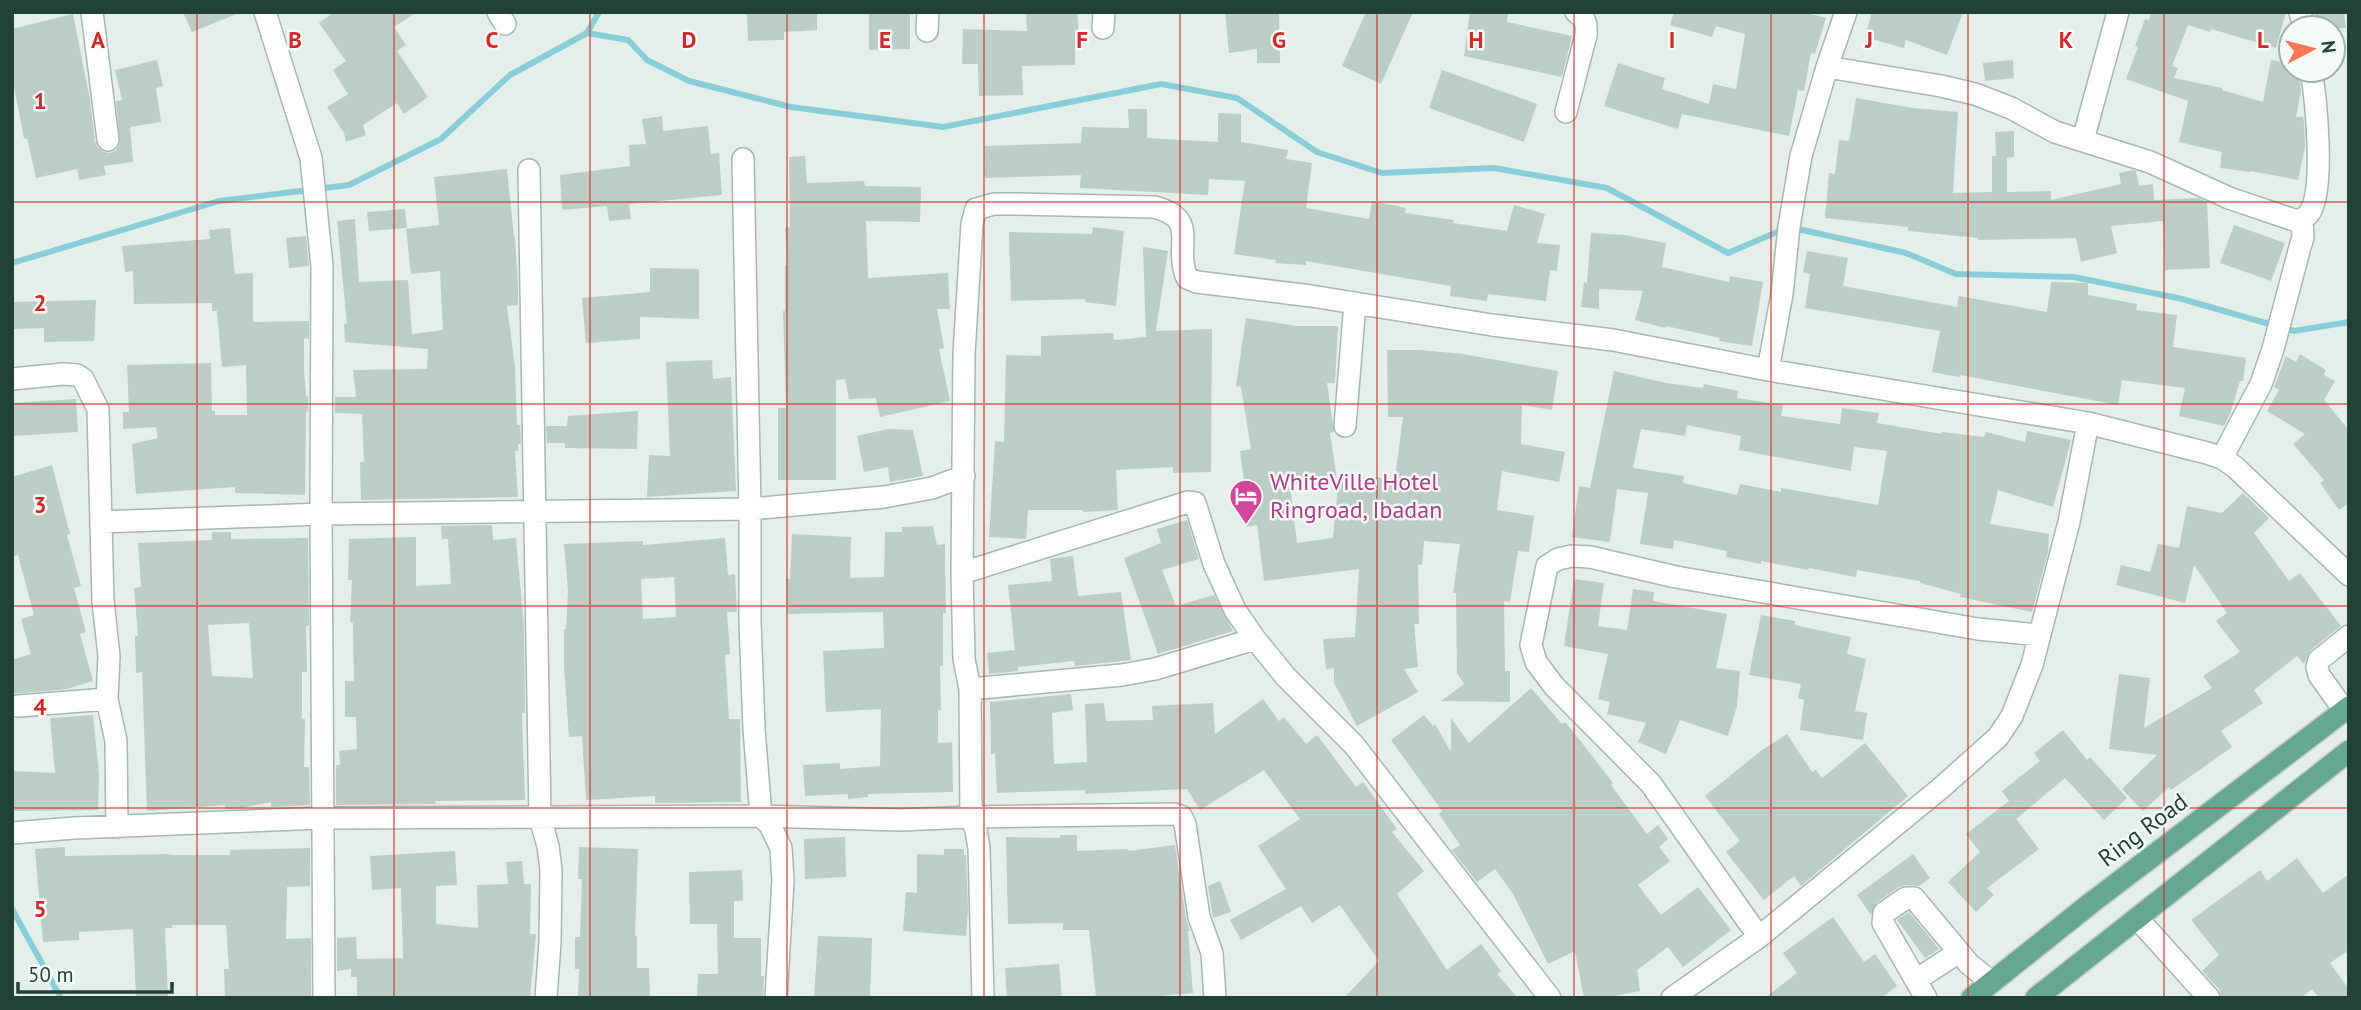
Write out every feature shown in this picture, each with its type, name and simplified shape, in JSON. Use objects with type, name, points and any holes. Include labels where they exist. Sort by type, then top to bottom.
[{"type":"main road","name":"Ring Road","points":[[1972,998],[2091,903],[2347,708]]},
{"type":"main road","points":[[2036,998],[2349,751]]},
{"type":"street","points":[[92,12],[108,140]]},
{"type":"street","points":[[265,12],[311,158],[322,266],[324,998]]},
{"type":"street","points":[[1566,112],[1586,36],[1587,24],[1576,12]]},
{"type":"street","points":[[1768,370],[1782,294],[1801,156],[1846,12]]},
{"type":"street","points":[[2083,140],[2118,12]]},
{"type":"street","points":[[1827,67],[1975,94],[2011,108],[2055,132],[2150,162],[2258,208],[2294,220],[2302,220]]},
{"type":"street","points":[[2221,458],[2261,384],[2273,349],[2302,237],[2302,220],[2311,211],[2317,183],[2317,104],[2313,84]]},
{"type":"street","points":[[743,159],[754,729],[761,817],[770,825],[781,848],[783,881],[776,998]]},
{"type":"street","points":[[529,170],[540,818],[551,870],[546,998]]},
{"type":"street","points":[[983,998],[979,848],[971,817],[970,689],[964,659],[962,573],[964,354],[972,224],[976,209],[1013,204],[1154,207],[1170,211],[1180,219],[1183,229],[1182,267],[1187,278],[1215,285],[1355,303],[1492,326],[1613,340],[1768,370],[2088,423],[2221,458],[2250,480],[2349,575]]},
{"type":"street","points":[[1345,426],[1355,303]]},
{"type":"street","points":[[12,379],[78,375],[83,379],[98,409],[103,601],[109,656],[107,699],[116,741],[117,827]]},
{"type":"street","points":[[1672,998],[1759,937],[1941,788],[1998,737],[2023,693],[2069,522],[2088,423]]},
{"type":"street","points":[[101,522],[321,514],[750,509],[884,497],[932,488],[964,476]]},
{"type":"street","points":[[962,573],[1195,502],[1214,564],[1235,610],[1255,639],[1286,677],[1354,745],[1550,998]]},
{"type":"street","points":[[1759,937],[1651,784],[1554,686],[1536,662],[1531,645],[1547,566],[1558,559],[1572,556],[1590,557],[1676,577],[1978,629],[2039,635]]},
{"type":"street","points":[[2347,708],[2319,675],[2317,667],[2319,660],[2349,636]]},
{"type":"street","points":[[970,689],[1122,676],[1155,669],[1255,639]]},
{"type":"street","points":[[18,706],[107,699]]},
{"type":"street","points":[[12,833],[322,818],[761,817],[899,820],[1174,814],[1181,817],[1185,824],[1199,917],[1212,953],[1215,998]]},
{"type":"street","points":[[1959,952],[1921,989],[1883,923],[1884,913],[1906,898],[1914,898],[1976,971],[1991,982]]},
{"type":"street","points":[[2137,918],[2209,998]]},
{"type":"building","points":[[183,12],[239,12],[239,13],[192,32]]},
{"type":"building","points":[[334,12],[417,12],[394,27],[406,45],[397,51],[428,97],[404,114],[397,103],[363,125],[366,135],[346,142],[344,133],[327,107],[348,94],[333,70],[346,61],[319,23]]},
{"type":"building","points":[[747,12],[817,12],[817,30],[784,32],[784,40],[748,41]]},
{"type":"building","points":[[869,12],[910,12],[910,49],[869,50]]},
{"type":"building","points":[[1026,12],[1077,12],[1079,36],[1075,36],[1075,65],[1022,66],[1023,95],[979,96],[978,64],[962,64],[963,29],[1027,31]]},
{"type":"building","points":[[1225,12],[1279,12],[1280,63],[1257,63],[1257,49],[1229,53]]},
{"type":"building","points":[[1366,12],[1413,12],[1381,84],[1342,66]]},
{"type":"building","points":[[1470,12],[1508,12],[1507,22],[1572,36],[1562,77],[1464,56]]},
{"type":"building","points":[[1674,12],[1804,12],[1826,18],[1815,54],[1811,53],[1804,91],[1798,90],[1789,136],[1682,114],[1678,129],[1604,106],[1618,63],[1665,78],[1662,89],[1709,104],[1713,84],[1736,89],[1745,34],[1716,26],[1712,37],[1670,25]]},
{"type":"building","points":[[1872,12],[1963,12],[1947,55],[1906,40],[1904,48],[1865,37]]},
{"type":"building","points":[[2151,12],[2286,12],[2277,14],[2276,48],[2188,25],[2172,66],[2178,68],[2174,78],[2222,88],[2263,102],[2271,60],[2277,61],[2277,84],[2300,84],[2296,117],[2303,117],[2305,147],[2298,180],[2220,168],[2222,152],[2179,142],[2188,101],[2126,79],[2145,19],[2149,20]]},
{"type":"building","points":[[2314,12],[2344,14],[2314,14]]},
{"type":"building","points":[[73,14],[98,148],[110,153],[120,144],[116,101],[122,100],[115,70],[157,60],[163,86],[156,88],[161,122],[130,127],[133,162],[104,166],[106,175],[79,180],[77,169],[36,178],[27,138],[24,139],[12,76],[12,29]]},
{"type":"building","points":[[2013,60],[2014,78],[1985,81],[1983,63]]},
{"type":"building","points":[[1442,70],[1537,104],[1524,142],[1429,108]]},
{"type":"building","points":[[1856,98],[1913,108],[1958,112],[1953,193],[1992,192],[1992,156],[1996,156],[1995,132],[2014,131],[2014,157],[2007,158],[2007,192],[2051,191],[2051,200],[2121,184],[2119,173],[2133,170],[2136,171],[2139,186],[2153,184],[2154,200],[2198,198],[2207,202],[2210,268],[2165,270],[2163,221],[2111,226],[2117,253],[2081,262],[2076,238],[1978,240],[1908,231],[1908,227],[1825,218],[1829,173],[1835,174],[1839,140],[1849,141]]},
{"type":"building","points":[[1128,109],[1147,109],[1147,138],[1218,142],[1218,113],[1241,114],[1241,142],[1288,150],[1286,159],[1312,163],[1306,208],[1369,219],[1372,201],[1406,208],[1405,213],[1507,231],[1514,205],[1545,214],[1537,243],[1560,245],[1557,271],[1550,270],[1546,301],[1488,294],[1487,301],[1450,296],[1451,286],[1306,261],[1306,265],[1275,263],[1276,260],[1234,254],[1245,181],[1209,179],[1208,195],[1080,188],[1081,175],[985,178],[984,146],[1081,143],[1082,127],[1129,128]]},
{"type":"building","points":[[662,116],[663,131],[708,126],[711,154],[719,153],[722,195],[629,204],[631,219],[609,221],[607,206],[562,210],[560,175],[630,166],[629,145],[646,144],[642,119]]},
{"type":"building","points":[[805,156],[807,183],[864,181],[865,186],[921,187],[920,222],[866,221],[868,278],[948,273],[950,309],[937,309],[944,348],[939,349],[950,401],[880,417],[876,398],[849,399],[845,379],[836,380],[836,480],[778,480],[778,408],[786,408],[783,311],[787,265],[785,228],[790,227],[789,157]]},
{"type":"building","points":[[507,169],[518,288],[518,305],[507,306],[515,367],[517,425],[520,425],[521,444],[518,444],[518,451],[515,451],[518,497],[361,500],[360,462],[364,462],[362,414],[335,413],[335,397],[356,397],[353,370],[427,369],[428,349],[345,342],[344,324],[347,324],[337,221],[355,219],[359,282],[408,280],[412,334],[443,330],[440,271],[411,274],[406,229],[439,225],[434,177]]},
{"type":"building","points":[[405,209],[407,228],[369,231],[367,212]]},
{"type":"building","points":[[2234,225],[2285,243],[2271,281],[2220,263]]},
{"type":"building","points":[[1093,227],[1124,231],[1116,306],[1085,302],[1085,299],[1011,301],[1009,232],[1092,234]]},
{"type":"building","points":[[230,228],[235,274],[253,273],[253,322],[309,321],[309,339],[304,338],[304,371],[308,396],[305,495],[235,493],[235,487],[136,494],[132,444],[158,438],[156,427],[123,429],[123,412],[129,412],[127,365],[211,363],[212,411],[215,411],[215,415],[247,415],[246,365],[222,367],[217,311],[212,311],[212,303],[134,304],[133,271],[125,272],[122,246],[210,239],[209,230]]},
{"type":"building","points":[[1591,233],[1624,235],[1666,243],[1662,267],[1729,282],[1730,276],[1763,282],[1752,346],[1719,341],[1720,338],[1635,320],[1643,291],[1599,289],[1599,309],[1581,307],[1584,282],[1587,283]]},
{"type":"building","points":[[306,236],[309,266],[289,268],[286,238]]},
{"type":"building","points":[[1143,247],[1168,251],[1156,331],[1212,329],[1211,472],[1173,473],[1173,467],[1116,470],[1118,510],[1028,510],[1026,539],[989,537],[995,441],[1004,442],[1006,355],[1041,356],[1041,336],[1113,333],[1114,340],[1146,337]]},
{"type":"building","points":[[1807,251],[1848,258],[1843,286],[1957,307],[1959,296],[2047,312],[2051,282],[2088,283],[2088,295],[2137,304],[2136,310],[2177,315],[2173,347],[2246,358],[2243,381],[2240,381],[2224,426],[2179,416],[2185,388],[2122,380],[2118,405],[1932,372],[1940,331],[1805,308],[1810,274],[1803,272]]},
{"type":"building","points":[[650,268],[699,269],[699,319],[640,317],[640,339],[586,343],[582,298],[650,292]]},
{"type":"building","points":[[96,300],[94,341],[44,342],[44,328],[14,329],[12,302]]},
{"type":"building","points":[[1246,318],[1297,326],[1338,326],[1335,383],[1327,383],[1334,432],[1330,433],[1337,479],[1290,485],[1297,543],[1333,538],[1339,476],[1395,478],[1403,417],[1388,417],[1387,350],[1463,354],[1558,371],[1552,410],[1522,405],[1521,444],[1565,452],[1559,482],[1502,471],[1497,510],[1534,516],[1529,552],[1518,551],[1510,602],[1504,601],[1505,671],[1510,671],[1510,702],[1441,701],[1464,684],[1457,673],[1456,593],[1453,593],[1460,544],[1424,541],[1422,565],[1418,564],[1419,624],[1414,624],[1418,667],[1404,669],[1418,692],[1357,726],[1334,683],[1334,668],[1326,669],[1323,639],[1355,637],[1359,569],[1264,581],[1257,525],[1247,527],[1244,503],[1247,503],[1240,451],[1251,449],[1241,387],[1236,386]]},
{"type":"building","points":[[2300,354],[2326,370],[2324,375],[2335,381],[2324,400],[2349,430],[2349,503],[2339,510],[2320,483],[2324,480],[2293,444],[2305,434],[2267,411],[2279,390],[2274,387],[2286,356],[2296,362]]},
{"type":"building","points":[[712,360],[713,379],[731,377],[736,491],[647,497],[649,455],[670,456],[666,362]]},
{"type":"building","points":[[1614,371],[1666,383],[1703,388],[1704,384],[1738,391],[1737,398],[1783,405],[1781,416],[1840,424],[1842,408],[1879,413],[1877,423],[1942,434],[1984,437],[1986,432],[2025,442],[2027,431],[2071,440],[2053,507],[1998,490],[1990,524],[2049,534],[2048,552],[2032,612],[1960,597],[1961,594],[1920,581],[1857,570],[1856,577],[1761,561],[1761,564],[1726,557],[1727,551],[1674,540],[1673,549],[1640,544],[1648,493],[1617,489],[1610,542],[1572,537],[1579,486],[1590,488]],"holes":[[[1687,425],[1741,436],[1739,450],[1851,471],[1854,447],[1887,451],[1878,505],[1781,488],[1781,492],[1740,484],[1737,495],[1683,483],[1684,476],[1633,468],[1641,429],[1685,436]]]},
{"type":"building","points":[[76,399],[78,432],[12,436],[12,403]]},
{"type":"building","points":[[638,411],[637,449],[565,448],[565,443],[547,443],[546,426],[567,426],[568,416]]},
{"type":"building","points":[[888,429],[913,430],[923,476],[890,482],[888,467],[864,472],[857,436]]},
{"type":"building","points":[[52,465],[81,586],[74,588],[86,632],[80,634],[93,681],[67,689],[12,694],[12,660],[31,654],[21,619],[34,615],[18,555],[12,557],[12,477]]},
{"type":"building","points":[[2243,493],[2269,518],[2254,533],[2289,581],[2300,573],[2341,626],[2311,650],[2304,664],[2297,656],[2254,690],[2263,703],[2221,731],[2232,747],[2171,790],[2169,787],[2143,811],[2122,789],[2157,755],[2109,749],[2119,674],[2150,678],[2144,728],[2212,688],[2203,676],[2240,652],[2216,621],[2227,613],[2194,565],[2185,603],[2116,585],[2121,565],[2150,572],[2158,544],[2179,548],[2187,506],[2222,513]]},
{"type":"building","points":[[1187,520],[1199,559],[1162,570],[1176,606],[1214,595],[1233,631],[1158,654],[1124,558],[1161,543],[1157,529]]},
{"type":"building","points":[[492,525],[493,540],[516,538],[524,627],[525,713],[522,713],[525,800],[336,805],[336,765],[340,765],[339,751],[357,749],[356,717],[345,717],[345,681],[354,681],[353,623],[350,622],[352,580],[348,580],[349,539],[416,537],[416,586],[451,584],[448,539],[442,539],[441,526]]},
{"type":"building","points":[[933,526],[937,545],[945,544],[946,613],[943,613],[938,743],[952,742],[953,792],[868,794],[868,797],[848,799],[848,794],[805,796],[803,765],[840,763],[840,769],[880,766],[881,709],[826,712],[823,651],[884,648],[883,612],[787,614],[786,579],[790,579],[792,534],[851,537],[850,578],[884,577],[885,532],[902,532],[902,527]]},
{"type":"building","points":[[212,532],[231,532],[231,539],[308,538],[309,626],[306,626],[307,672],[302,672],[302,719],[305,719],[304,767],[309,767],[310,805],[271,807],[271,802],[242,808],[226,809],[225,805],[147,811],[142,672],[136,673],[135,636],[138,636],[134,588],[141,587],[138,543],[212,540]],"holes":[[[249,623],[253,678],[212,676],[208,625]]]},
{"type":"building","points":[[725,538],[728,575],[735,574],[737,612],[727,612],[730,654],[725,655],[729,719],[740,719],[741,802],[655,803],[655,796],[586,800],[582,736],[569,737],[564,666],[568,590],[564,544],[643,541],[643,545]],"holes":[[[674,577],[676,617],[643,619],[641,579]]]},
{"type":"building","points":[[1073,556],[1078,596],[1121,592],[1131,660],[1075,666],[1074,661],[1018,667],[1018,671],[989,674],[987,653],[1015,650],[1008,585],[1052,581],[1050,559]]},
{"type":"building","points":[[1574,579],[1604,583],[1598,626],[1627,630],[1633,589],[1654,592],[1653,601],[1727,614],[1716,668],[1740,671],[1737,706],[1728,736],[1680,720],[1666,754],[1638,742],[1646,723],[1607,714],[1610,702],[1598,699],[1608,654],[1564,646]]},
{"type":"building","points":[[1761,615],[1795,621],[1795,625],[1851,637],[1847,654],[1866,659],[1855,711],[1867,713],[1863,740],[1800,730],[1804,700],[1798,698],[1801,684],[1749,675]]},
{"type":"building","points":[[1531,688],[1586,748],[1647,834],[1658,825],[1668,839],[1659,847],[1670,861],[1638,885],[1661,915],[1698,887],[1731,930],[1683,967],[1668,947],[1637,970],[1640,991],[1604,998],[1584,998],[1575,951],[1548,964],[1513,894],[1495,869],[1477,882],[1452,850],[1460,845],[1439,814],[1442,811],[1391,740],[1424,715],[1433,726],[1435,724],[1451,752],[1451,718],[1469,743]]},
{"type":"building","points":[[1071,694],[1073,710],[1052,713],[1054,764],[1087,762],[1085,704],[1104,703],[1106,721],[1153,720],[1152,706],[1213,703],[1215,734],[1263,699],[1279,721],[1284,717],[1306,744],[1317,735],[1356,787],[1363,782],[1397,829],[1392,832],[1424,871],[1397,894],[1447,970],[1481,944],[1501,971],[1497,974],[1518,998],[1344,998],[1379,961],[1340,905],[1312,923],[1301,906],[1241,940],[1230,920],[1286,889],[1258,846],[1300,819],[1264,770],[1200,810],[1187,789],[1085,794],[1085,790],[997,793],[995,754],[991,754],[990,702]]},
{"type":"building","points":[[93,715],[99,774],[98,810],[12,811],[12,771],[55,773],[50,718]]},
{"type":"building","points":[[2063,730],[2087,760],[2090,757],[2127,798],[2104,820],[2065,778],[2016,819],[2039,849],[1987,888],[1994,895],[1976,912],[1948,882],[1980,852],[1966,834],[2009,801],[2002,791],[2040,761],[2034,753]]},
{"type":"building","points":[[1787,734],[1812,772],[1816,770],[1822,778],[1865,743],[1908,796],[1801,886],[1794,876],[1764,900],[1726,852],[1740,841],[1705,796],[1762,750]]},
{"type":"building","points":[[1060,835],[1077,835],[1077,851],[1129,851],[1175,845],[1190,931],[1193,993],[1137,998],[1096,998],[1089,930],[1063,930],[1063,923],[1008,924],[1006,837],[1060,838]]},
{"type":"building","points":[[845,837],[846,877],[805,879],[804,839]]},
{"type":"building","points":[[65,847],[65,856],[230,855],[230,850],[310,848],[310,886],[287,887],[286,939],[311,938],[311,998],[225,998],[224,969],[229,969],[226,925],[172,925],[172,928],[165,928],[168,998],[136,998],[133,929],[79,932],[79,940],[43,942],[35,849]]},
{"type":"building","points":[[579,847],[638,849],[635,936],[637,968],[649,968],[650,998],[578,998],[579,969],[575,969],[575,937],[580,937],[582,879],[578,879]]},
{"type":"building","points":[[944,849],[964,849],[966,855],[966,936],[903,931],[906,892],[917,893],[917,854],[944,855]]},
{"type":"building","points":[[455,851],[457,885],[436,886],[436,924],[478,928],[477,885],[508,884],[506,862],[522,861],[524,884],[531,884],[530,934],[536,934],[530,998],[357,998],[357,977],[351,977],[351,969],[337,971],[337,938],[356,937],[357,959],[403,958],[401,888],[372,890],[370,856]]},
{"type":"building","points":[[1913,854],[1930,878],[1919,886],[1899,887],[1876,903],[1871,915],[1857,895]]},
{"type":"building","points":[[2297,858],[2323,893],[2349,874],[2349,950],[2330,963],[2349,989],[2349,998],[2319,998],[2312,989],[2301,998],[2222,998],[2219,989],[2202,971],[2219,955],[2191,920],[2260,870],[2267,881]]},
{"type":"building","points":[[742,870],[743,901],[734,901],[734,938],[761,938],[763,998],[697,998],[698,974],[718,974],[717,924],[690,924],[689,872]]},
{"type":"building","points":[[1220,881],[1231,912],[1213,918],[1208,886]]},
{"type":"building","points":[[1909,912],[1939,949],[1925,958],[1897,920]]},
{"type":"building","points":[[1833,917],[1864,962],[1875,954],[1897,986],[1881,998],[1765,998],[1797,973],[1783,953]]},
{"type":"building","points":[[818,936],[872,938],[870,998],[814,998]]},
{"type":"building","points":[[1059,964],[1062,998],[1007,998],[1005,968]]},
{"type":"waterway","points":[[587,33],[599,12]]},
{"type":"waterway","points":[[12,263],[219,201],[349,185],[441,139],[510,75],[587,33],[628,40],[647,60],[689,81],[791,107],[943,127],[1161,84],[1237,98],[1317,152],[1382,173],[1494,168],[1607,188],[1728,253],[1789,227],[1906,253],[1956,274],[2074,277],[2182,299],[2294,331],[2349,322]]},
{"type":"waterway","points":[[12,909],[61,998]]},
{"type":"place","name":"WhiteVille Hotel Ringroad, Ibadan","points":[[1246,526]]}]
